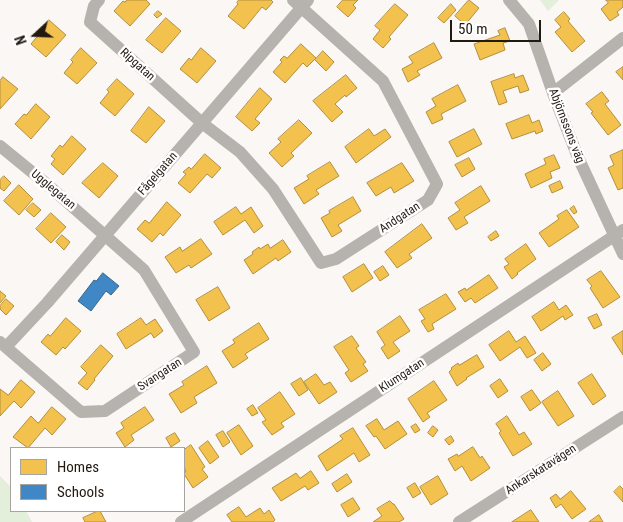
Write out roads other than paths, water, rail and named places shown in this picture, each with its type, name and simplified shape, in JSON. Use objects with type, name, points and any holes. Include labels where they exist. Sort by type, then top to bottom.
[{"type":"street","name":"Ripgatan","points":[[99,0],[94,6],[90,22],[202,124]]},
{"type":"street","name":"Abjörnssons väg","points":[[509,0],[529,24],[577,155],[618,233],[623,254]]},
{"type":"street","name":"Fågelgatan","points":[[3,344],[106,235],[202,124],[301,2]]},
{"type":"street","name":"Andgatan","points":[[202,124],[240,152],[273,190],[321,263],[336,259],[428,200],[437,184],[383,82],[301,2]]},
{"type":"street","points":[[553,93],[623,38]]},
{"type":"street","name":"Ugglegatan","points":[[0,146],[106,235]]},
{"type":"street","name":"Klumgatan","points":[[181,522],[618,233]]},
{"type":"street","name":"Svangatan","points":[[3,344],[81,412],[105,411],[194,352],[144,270],[106,235]]},
{"type":"street","name":"Ankarskatavägen","points":[[467,520],[623,417]]}]
